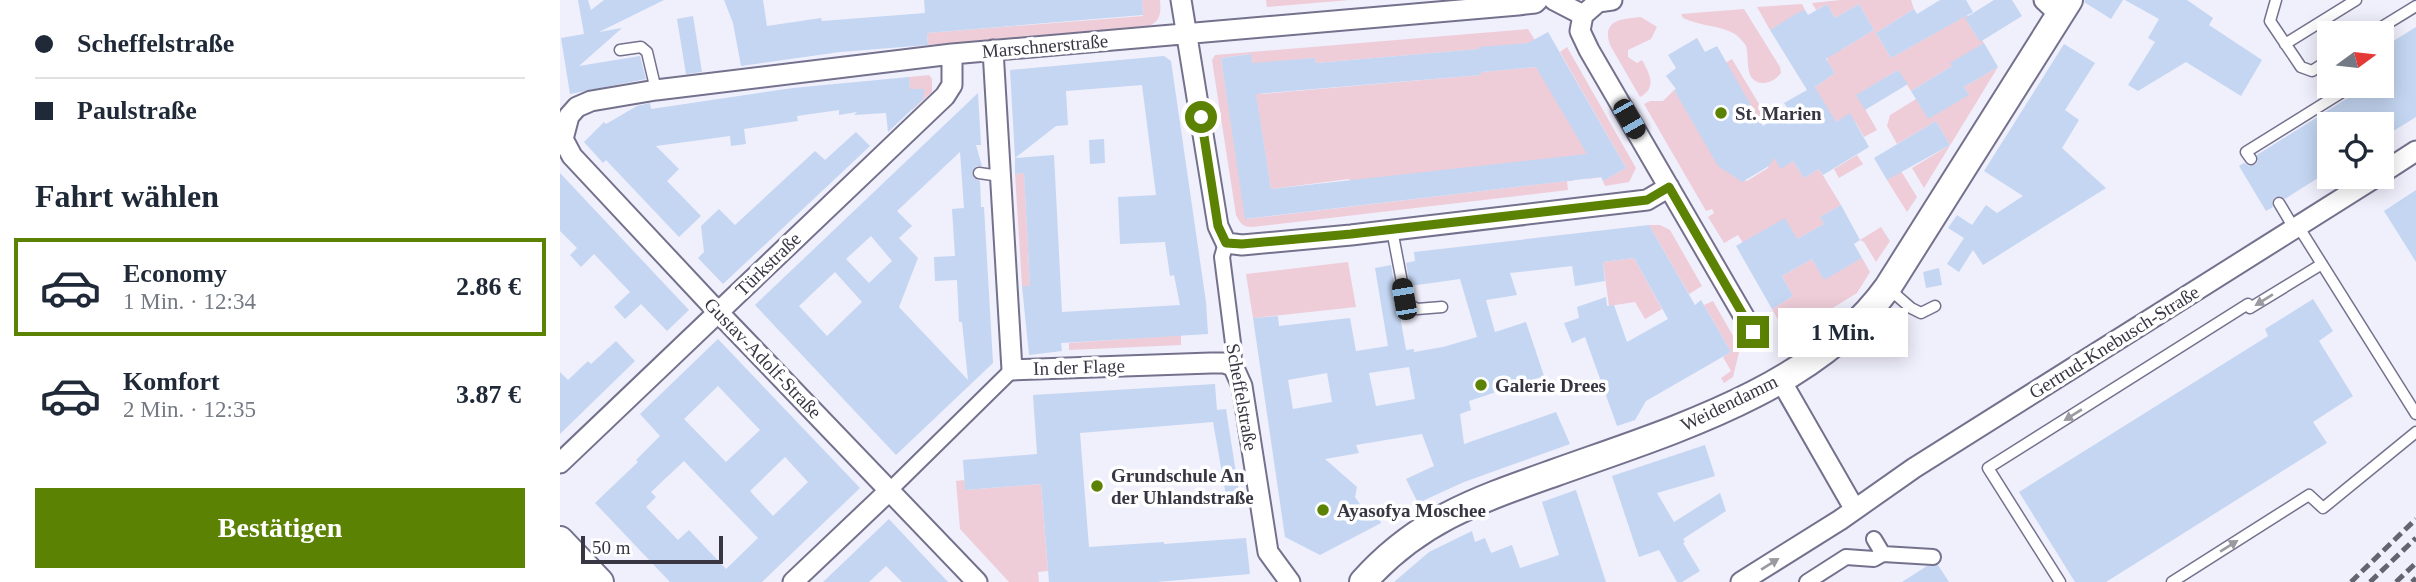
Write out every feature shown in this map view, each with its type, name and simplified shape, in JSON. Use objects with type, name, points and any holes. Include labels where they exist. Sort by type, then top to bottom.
[{"type":"main road","name":"Weidendamm","points":[[1363,582],[1376,567],[1416,533],[1460,508],[1696,422],[1732,406],[1780,379],[1852,331],[1888,287],[2057,5]]},
{"type":"main road","points":[[560,540],[600,582]]},
{"type":"main road","points":[[560,569],[572,582]]},
{"type":"street","name":"Scheffelstraße","points":[[1181,0],[1218,226],[1226,243],[1222,257],[1234,351],[1233,366],[1242,386],[1268,552],[1290,582]]},
{"type":"street","name":"Marschnerstraße","points":[[565,127],[569,116],[584,104],[656,90],[952,54],[1518,5],[1535,3],[1538,0]]},
{"type":"street","points":[[1554,0],[1583,15]]},
{"type":"street","points":[[1612,0],[1598,2],[1583,15],[1580,31],[1753,332]]},
{"type":"street","points":[[992,50],[1012,370]]},
{"type":"street","name":"Türkstraße","points":[[560,463],[945,96],[952,85],[952,54]]},
{"type":"street","name":"Gustav-Adolf-Straße","points":[[565,127],[563,139],[572,156],[977,582]]},
{"type":"street","points":[[2394,165],[2416,151]]},
{"type":"street","points":[[1226,243],[1242,244],[1392,230],[1647,200],[1669,187]]},
{"type":"street","name":"Gertrud-Knebusch-Straße","points":[[1741,582],[2357,189]]},
{"type":"street","name":"In der Flage","points":[[890,490],[1012,370],[1211,363],[1233,366]]},
{"type":"street","points":[[1780,379],[1854,508]]},
{"type":"street","points":[[793,582],[890,490]]},
{"type":"street","points":[[1871,535],[1882,554]]},
{"type":"street","points":[[1807,582],[1846,557],[1874,559],[1882,554],[1933,557]]},
{"type":"lane","points":[[2276,0],[2270,21],[2301,67],[2312,71],[2317,68]]},
{"type":"lane","points":[[2285,44],[2356,0]]},
{"type":"lane","points":[[2392,21],[2416,6]]},
{"type":"lane","points":[[620,50],[641,47],[647,52],[656,90]]},
{"type":"lane","points":[[2251,159],[2246,152],[2333,98]]},
{"type":"lane","points":[[979,173],[1000,176]]},
{"type":"lane","points":[[2279,204],[2322,264],[2416,414]]},
{"type":"lane","points":[[1392,230],[1406,303],[1417,309],[1442,307]]},
{"type":"lane","points":[[2060,582],[1988,468],[2248,304],[2250,308],[2322,264]]},
{"type":"lane","points":[[1888,287],[1911,308],[1921,313],[1935,306]]},
{"type":"lane","points":[[2172,582],[2309,495],[2323,508],[2416,432]]},
{"type":"shaded area","points":[[1142,0],[1160,0],[1159,16],[1156,22],[1148,26],[928,45],[927,33],[1143,16]]},
{"type":"shaded area","points":[[1266,0],[1350,0],[1267,7]]},
{"type":"shaded area","points":[[1841,0],[1911,0],[1914,9],[1876,33],[1891,58],[1967,15],[1971,21],[1968,23],[1984,43],[1911,91],[1898,70],[1857,95],[1877,130],[1864,137],[1856,123],[1846,116],[1834,123],[1815,87],[1835,73],[1827,61],[1832,35],[1841,50],[1874,30],[1859,4],[1835,18],[1827,4],[1816,10],[1812,3]]},
{"type":"shaded area","points":[[1802,4],[1805,10],[1770,30],[1757,7]]},
{"type":"shaded area","points":[[1744,9],[1780,67],[1781,73],[1775,79],[1762,83],[1752,78],[1746,46],[1735,34],[1689,21],[1681,14]]},
{"type":"shaded area","points":[[1641,17],[1657,27],[1651,39],[1628,50],[1628,57],[1637,63],[1642,60],[1649,75],[1649,89],[1640,97],[1610,45],[1608,36],[1611,25],[1615,22]]},
{"type":"shaded area","points":[[1528,29],[1536,42],[1479,49],[1316,63],[1315,58],[1252,64],[1250,54],[1221,58],[1246,219],[1566,181],[1349,179],[1271,189],[1255,90],[1262,94],[1481,75],[1481,72],[1537,67],[1601,177],[1589,179],[1587,164],[1571,166],[1573,181],[1567,181],[1568,190],[1252,227],[1239,220],[1236,215],[1212,60],[1215,55]]},
{"type":"shaded area","points":[[1567,47],[1636,168],[1629,182],[1605,186],[1603,181],[1626,168],[1560,52]]},
{"type":"shaded area","points":[[1732,59],[1765,114],[1758,118],[1725,63]]},
{"type":"shaded area","points":[[1998,67],[1924,188],[1912,168],[1950,145],[1936,121],[1897,144],[1887,126],[1890,115],[1916,99],[1969,95],[1964,87]]},
{"type":"shaded area","points":[[929,75],[932,79],[932,92],[912,110],[911,100],[922,98],[923,91],[910,89],[909,77]]},
{"type":"shaded area","points":[[1674,90],[1720,166],[1723,169],[1729,166],[1734,177],[1747,181],[1768,168],[1772,155],[1781,168],[1793,161],[1804,178],[1819,169],[1841,205],[1820,217],[1824,224],[1797,239],[1743,243],[1738,235],[1724,243],[1708,217],[1714,213],[1712,209],[1706,211],[1644,104],[1663,101]]},
{"type":"shaded area","points":[[1857,155],[1863,164],[1839,178],[1834,169]]},
{"type":"shaded area","points":[[1901,171],[1917,197],[1907,212],[1887,180]]},
{"type":"shaded area","points":[[1024,173],[1030,286],[1022,286],[1015,174]]},
{"type":"shaded area","points":[[1649,225],[1660,225],[1670,230],[1702,286],[1689,294]]},
{"type":"shaded area","points":[[1881,227],[1890,241],[1876,262],[1860,240]]},
{"type":"shaded area","points":[[1634,258],[1662,309],[1645,319],[1635,302],[1609,306],[1603,262]]},
{"type":"shaded area","points":[[1862,258],[1870,272],[1857,293],[1802,327],[1781,325],[1772,309],[1793,296],[1782,276],[1812,259],[1824,279]]},
{"type":"shaded area","points":[[1348,262],[1356,307],[1253,318],[1246,274]]},
{"type":"shaded area","points":[[1713,301],[1740,348],[1733,377],[1724,383],[1721,378],[1731,371],[1723,357],[1731,352],[1704,305]]},
{"type":"shaded area","points":[[1181,335],[1181,345],[1069,350],[1069,343]]},
{"type":"shaded area","points":[[964,480],[966,490],[1041,484],[1048,571],[1038,572],[1039,582],[1009,582],[960,529],[956,481]]},
{"type":"building","points":[[578,0],[588,0],[591,10],[604,0],[664,0],[599,32],[622,28],[579,66],[640,56],[646,79],[570,94],[561,38],[584,34]]},
{"type":"building","points":[[724,0],[763,0],[767,26],[821,18],[822,21],[925,13],[924,0],[1142,0],[1143,15],[927,33],[928,45],[840,52],[741,66],[733,23]]},
{"type":"building","points":[[1940,0],[1966,0],[1973,12],[1891,58],[1876,33],[1914,9],[1917,14]]},
{"type":"building","points":[[1994,0],[2012,0],[2022,16],[1980,42],[1965,18]]},
{"type":"building","points":[[2123,0],[2111,19],[2084,2]]},
{"type":"building","points":[[2125,0],[2187,0],[2213,18],[2209,25],[2262,60],[2241,96],[2186,62],[2138,91],[2128,85],[2155,42],[2148,38],[2159,19]]},
{"type":"building","points":[[1827,4],[1835,18],[1859,4],[1874,30],[1826,59],[1835,73],[1815,87],[1836,122],[1850,113],[1869,147],[1823,175],[1819,169],[1804,178],[1793,161],[1781,169],[1774,158],[1769,166],[1742,182],[1718,166],[1674,90],[1676,89],[1666,76],[1676,68],[1668,55],[1697,38],[1705,52],[1717,46],[1763,126],[1789,110],[1784,103],[1807,90],[1770,30],[1797,13],[1805,10],[1808,15]]},
{"type":"building","points":[[693,16],[702,72],[686,74],[677,19]]},
{"type":"building","points":[[2416,27],[2416,117],[2394,131],[2394,112],[2326,112],[2348,98],[2394,98],[2394,41]]},
{"type":"building","points":[[1548,32],[1626,168],[1603,181],[1601,177],[1245,219],[1221,58],[1251,54],[1252,63],[1315,58],[1316,63],[1528,43]],"holes":[[[1536,67],[1587,154],[1271,189],[1256,94],[1481,75],[1481,72]]]},
{"type":"building","points":[[1984,43],[1998,67],[1964,87],[1969,95],[1928,119],[1911,91]]},
{"type":"building","points":[[2064,44],[2095,63],[2065,110],[2079,120],[2062,148],[2106,188],[1983,265],[1973,250],[1959,272],[1947,264],[1964,238],[1948,228],[1957,215],[1972,225],[1986,205],[1997,213],[2023,196],[1984,171]]},
{"type":"building","points":[[1164,56],[1171,61],[1206,302],[1208,334],[1061,343],[1062,351],[1029,355],[1022,286],[1030,286],[1024,173],[1015,174],[1010,70]],"holes":[[[1142,85],[1156,195],[1118,197],[1120,244],[1165,242],[1170,276],[1174,275],[1180,305],[1062,312],[1054,155],[1015,158],[1056,126],[1068,125],[1066,91]]]},
{"type":"building","points":[[1898,70],[1908,84],[1865,110],[1856,95]]},
{"type":"building","points":[[909,77],[910,89],[924,89],[923,99],[888,132],[886,113],[854,115],[857,112],[839,115],[839,110],[797,116],[798,121],[744,129],[746,144],[731,146],[730,136],[656,146],[679,169],[667,181],[701,216],[679,237],[606,160],[603,163],[584,142],[604,122],[606,124],[637,106],[650,103],[651,109],[793,88]]},
{"type":"building","points":[[978,93],[981,145],[976,145],[982,166],[976,166],[972,173],[974,178],[980,181],[981,207],[984,207],[993,363],[896,455],[755,305]],"holes":[[[960,152],[964,208],[952,209],[955,256],[934,257],[935,281],[957,280],[959,322],[962,322],[968,380],[899,307],[918,258],[899,238],[912,226],[897,211]],[[871,236],[892,261],[869,283],[846,259]],[[835,272],[862,302],[827,336],[799,306]]]},
{"type":"building","points":[[2317,117],[2317,179],[2285,199],[2275,197],[2273,207],[2266,211],[2239,166],[2244,163],[2255,165],[2258,161],[2257,155]]},
{"type":"building","points":[[1936,121],[1950,145],[1887,180],[1874,158]]},
{"type":"building","points":[[856,132],[870,146],[723,284],[698,258],[704,252],[701,226],[719,209],[735,225],[815,151],[825,160]]},
{"type":"building","points":[[1104,139],[1105,163],[1090,164],[1089,140]]},
{"type":"building","points":[[560,173],[689,310],[667,331],[641,304],[625,319],[614,307],[630,292],[594,254],[581,267],[570,255],[577,248],[560,231]]},
{"type":"building","points":[[2416,190],[2416,262],[2384,211]]},
{"type":"building","points":[[1841,205],[1860,240],[1854,244],[1862,258],[1824,280],[1812,259],[1782,276],[1793,296],[1772,309],[1736,246],[1785,218],[1797,239],[1824,224],[1820,217]]},
{"type":"building","points":[[1649,225],[1695,305],[1701,300],[1731,352],[1646,401],[1635,420],[1617,426],[1585,337],[1572,343],[1564,323],[1579,318],[1577,307],[1606,297],[1607,306],[1614,305],[1627,342],[1668,319],[1634,258],[1603,262],[1605,281],[1575,286],[1572,266],[1510,273],[1517,295],[1486,300],[1495,332],[1526,322],[1544,376],[1469,401],[1471,410],[1460,414],[1464,444],[1556,412],[1570,444],[1464,482],[1418,503],[1406,479],[1434,466],[1422,434],[1356,445],[1359,453],[1325,459],[1357,487],[1355,497],[1366,513],[1376,508],[1381,523],[1320,555],[1285,537],[1253,318],[1278,316],[1279,326],[1350,318],[1356,351],[1388,346],[1375,268],[1391,265],[1406,350],[1414,349],[1414,352],[1443,347],[1477,337],[1460,279],[1410,286],[1406,263],[1415,261],[1414,252]],"holes":[[[1409,367],[1415,399],[1376,406],[1369,373]],[[1327,373],[1332,402],[1293,409],[1288,380]]]},
{"type":"building","points":[[1939,268],[1942,285],[1926,288],[1923,272]]},
{"type":"building","points":[[2313,299],[2333,331],[2319,341],[2353,396],[2313,422],[2327,443],[2106,582],[2075,582],[2019,492],[2268,336],[2265,329]]},
{"type":"building","points":[[718,339],[860,488],[762,582],[670,582],[595,503],[638,462],[636,460],[660,436],[640,414]],"holes":[[[718,386],[760,430],[726,462],[684,419]],[[785,457],[808,482],[773,516],[750,491]],[[684,461],[758,538],[726,569],[689,530],[678,540],[646,507],[656,497],[651,492]]]},
{"type":"building","points":[[616,341],[635,361],[560,434],[560,372],[568,380],[588,361],[591,364]]},
{"type":"building","points":[[1215,384],[1217,410],[1226,409],[1241,505],[1228,507],[1213,422],[1080,433],[1089,547],[1246,538],[1250,574],[1157,582],[1049,582],[1041,484],[965,490],[963,460],[1037,454],[1033,395]]},
{"type":"building","points":[[1705,445],[1715,476],[1657,493],[1674,522],[1720,493],[1726,511],[1683,539],[1700,571],[1682,582],[1677,582],[1659,550],[1639,557],[1612,476]]},
{"type":"building","points":[[1576,490],[1606,582],[1394,582],[1429,552],[1472,531],[1475,542],[1485,538],[1491,553],[1512,545],[1520,568],[1559,555],[1542,502]]},
{"type":"building","points":[[889,519],[948,582],[902,582],[886,566],[869,582],[823,582]]},
{"type":"building","points":[[1938,565],[1949,582],[1902,582],[1927,566]]},
{"type":"railway","points":[[2351,582],[2416,519]]},
{"type":"railway","points":[[2370,582],[2416,538]]},
{"type":"railway","points":[[2396,582],[2416,563]]},
{"type":"railway","points":[[2412,582],[2416,578]]},
{"type":"place","name":"St. Marien","points":[[1721,113]]},
{"type":"place","name":"Galerie Drees","points":[[1481,385]]},
{"type":"place","name":"Grundschule An der Uhlandstraße","points":[[1097,486]]},
{"type":"place","name":"Ayasofya Moschee","points":[[1323,510]]},
{"type":"route","points":[[1201,117],[1218,226],[1226,243],[1234,245],[1351,234],[1647,200],[1669,187],[1753,332]]}]
